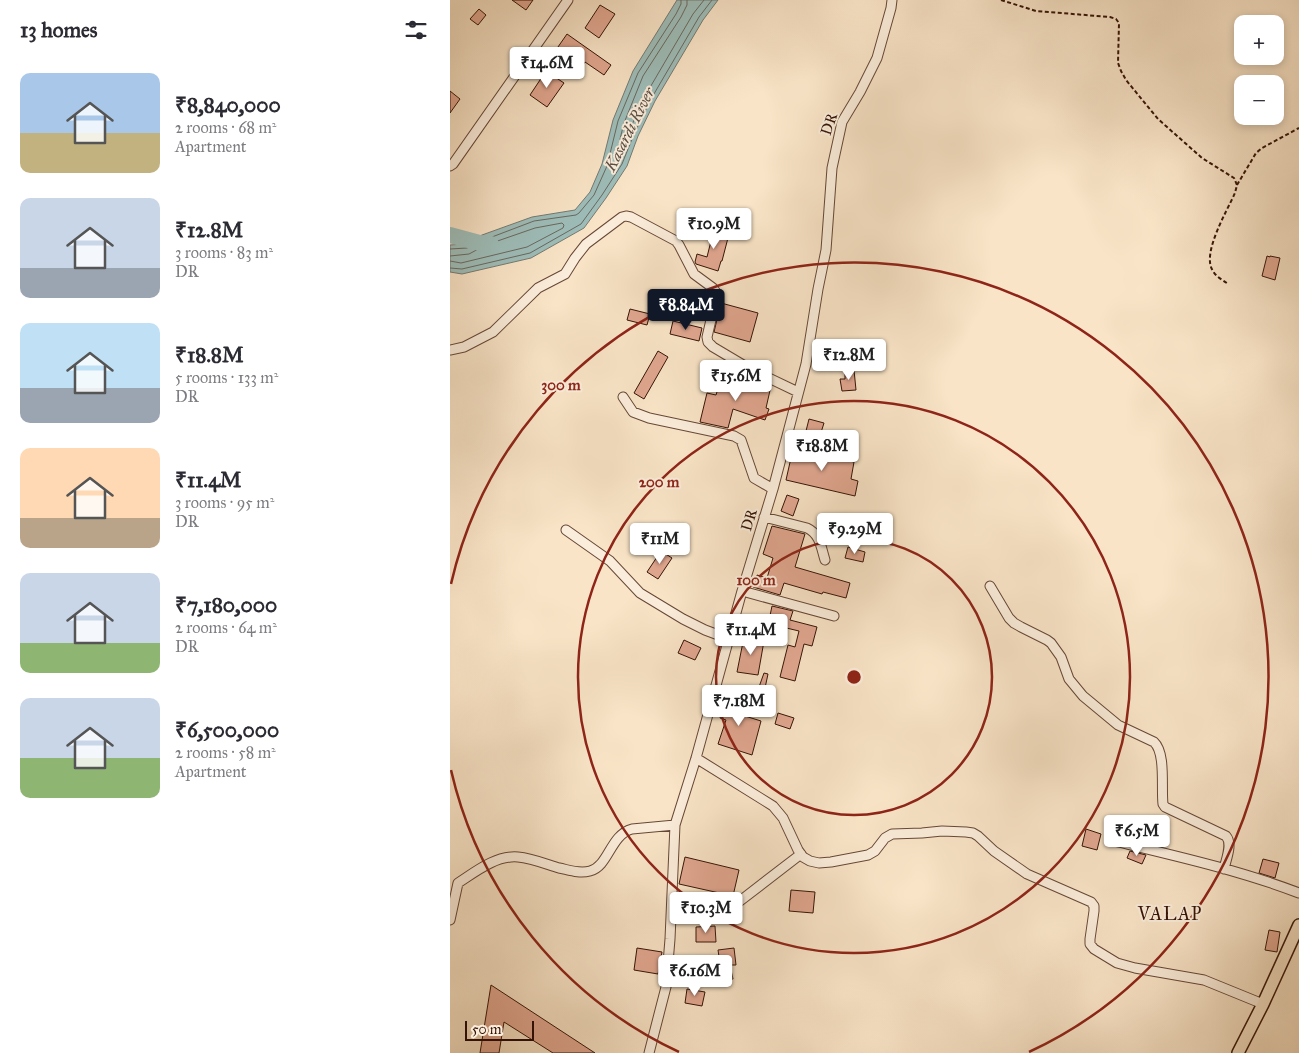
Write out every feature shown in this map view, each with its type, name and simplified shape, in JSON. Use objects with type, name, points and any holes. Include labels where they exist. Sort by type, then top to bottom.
[{"type":"main road","points":[[1238,1053],[1299,925]]},
{"type":"street","points":[[450,166],[568,0]]},
{"type":"street","name":"DR","points":[[649,1053],[666,987],[675,825],[696,758],[806,364],[826,250],[832,168],[842,122],[877,58],[892,0]]},
{"type":"street","points":[[450,350],[464,347],[493,332],[538,288],[565,274],[586,244],[626,216],[676,241],[680,245],[694,274],[716,290],[717,294],[707,337],[708,342],[713,347],[750,369],[798,392]]},
{"type":"street","points":[[622,397],[633,412],[649,418],[734,436],[741,440],[754,478],[772,489]]},
{"type":"street","points":[[764,517],[814,531],[817,534],[826,560]]},
{"type":"street","points":[[566,530],[610,561],[640,592],[683,619],[729,639]]},
{"type":"street","points":[[990,586],[1009,618],[1020,627],[1051,643],[1061,657],[1069,679],[1083,696],[1118,725],[1158,745],[1161,759],[1163,804],[1192,821],[1226,836],[1229,844],[1224,869]]},
{"type":"street","points":[[742,591],[834,616]]},
{"type":"street","points":[[696,758],[773,806],[783,818],[803,857],[819,863],[871,854],[880,846],[885,838],[892,834],[947,831],[973,833],[1019,869],[1091,902],[1094,906],[1094,911],[1090,944],[1094,949],[1117,963],[1204,980],[1263,1004]]},
{"type":"street","points":[[450,920],[458,882],[488,864],[508,857],[519,857],[578,872],[591,871],[599,865],[620,835],[626,831],[675,825]]},
{"type":"street","points":[[1114,842],[1272,882],[1299,893]]},
{"type":"street","points":[[672,902],[734,903],[740,901],[801,854]]},
{"type":"street","points":[[450,876],[458,882]]},
{"type":"path","points":[[1002,0],[1036,11],[1110,16],[1116,19],[1119,23],[1118,63],[1120,71],[1126,80],[1158,119],[1202,158],[1234,178],[1237,184]]},
{"type":"path","points":[[1228,284],[1214,273],[1210,265],[1210,250],[1235,193],[1237,184],[1256,153],[1299,128]]},
{"type":"water","points":[[677,0],[718,0],[703,20],[655,101],[638,136],[627,166],[584,228],[531,258],[462,274],[450,272],[450,245],[465,244],[482,235],[532,217],[575,210],[590,192],[602,164],[613,120],[633,71]]},
{"type":"building","points":[[512,0],[533,0],[526,10]]},
{"type":"building","points":[[600,5],[615,14],[599,38],[585,28]]},
{"type":"building","points":[[479,9],[486,15],[478,25],[470,19]]},
{"type":"building","points":[[567,34],[611,65],[604,75],[585,62],[576,75],[551,57]]},
{"type":"building","points":[[546,71],[564,83],[547,107],[530,95]]},
{"type":"building","points":[[450,91],[460,99],[450,113]]},
{"type":"building","points":[[708,228],[729,234],[718,271],[695,262],[697,254],[707,257],[711,241],[705,239]]},
{"type":"building","points":[[1267,256],[1280,258],[1275,280],[1262,276]]},
{"type":"building","points":[[686,295],[709,301],[706,312],[683,307]]},
{"type":"building","points":[[721,303],[758,313],[750,342],[714,332]]},
{"type":"building","points":[[630,309],[650,314],[647,325],[627,320]]},
{"type":"building","points":[[673,321],[702,328],[699,341],[670,334]]},
{"type":"building","points":[[658,351],[668,357],[644,399],[634,393]]},
{"type":"building","points":[[854,370],[856,390],[842,391],[840,379],[845,379],[845,371]]},
{"type":"building","points":[[749,377],[771,386],[766,408],[769,409],[765,420],[733,409],[728,428],[700,422],[707,393],[716,395],[721,379],[746,387]]},
{"type":"building","points":[[809,419],[824,423],[818,442],[805,438]]},
{"type":"building","points":[[793,449],[854,462],[851,479],[858,481],[855,496],[786,480]]},
{"type":"building","points":[[787,495],[799,499],[793,516],[781,511]]},
{"type":"building","points":[[772,526],[805,534],[795,567],[850,583],[846,598],[823,592],[822,594],[784,583],[780,595],[753,587],[757,575],[767,578],[773,558],[763,554]]},
{"type":"building","points":[[848,547],[865,552],[863,562],[845,558]]},
{"type":"building","points":[[661,551],[672,558],[658,579],[647,572]]},
{"type":"building","points":[[772,606],[793,611],[790,620],[817,627],[812,646],[804,644],[795,681],[780,677],[788,645],[795,647],[799,631],[778,626],[775,637],[766,635]]},
{"type":"building","points":[[744,637],[764,641],[758,675],[737,672]]},
{"type":"building","points":[[684,640],[701,648],[695,660],[678,653]]},
{"type":"building","points":[[764,673],[768,674],[765,688],[772,689],[767,705],[754,701]]},
{"type":"building","points":[[733,695],[750,700],[745,716],[761,721],[752,755],[718,744],[726,720],[720,718],[722,710],[728,711]]},
{"type":"building","points":[[778,713],[794,718],[790,729],[775,724]]},
{"type":"building","points":[[1086,829],[1101,834],[1097,850],[1082,846]]},
{"type":"building","points":[[1130,851],[1146,855],[1142,864],[1127,858]]},
{"type":"building","points":[[685,857],[739,870],[733,896],[679,884]]},
{"type":"building","points":[[1263,859],[1279,863],[1275,878],[1259,873]]},
{"type":"building","points":[[791,890],[815,892],[813,913],[789,911]]},
{"type":"building","points":[[715,926],[716,942],[696,942],[696,927]]},
{"type":"building","points":[[1269,930],[1280,932],[1277,952],[1265,950]]},
{"type":"building","points":[[637,948],[662,952],[658,974],[634,970]]},
{"type":"building","points":[[734,948],[736,965],[730,965],[733,979],[707,984],[705,973],[721,970],[718,950]]},
{"type":"building","points":[[491,985],[595,1053],[553,1053],[504,1022],[499,1053],[480,1053]]},
{"type":"building","points":[[687,989],[705,992],[702,1006],[685,1003]]},
{"type":"waterway","name":"Kasardi River","points":[[450,235],[487,245],[491,244]]},
{"type":"district","name":"VALAP","points":[[1170,914]]}]
